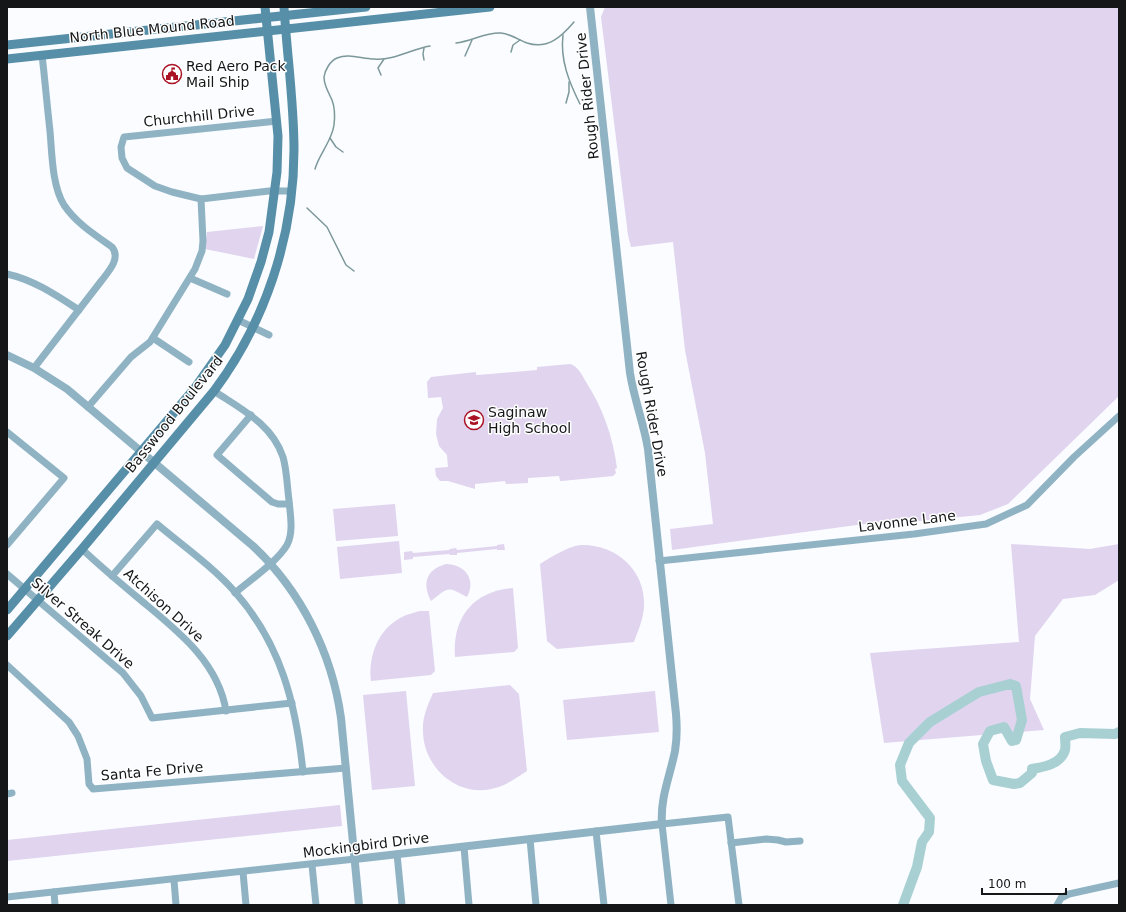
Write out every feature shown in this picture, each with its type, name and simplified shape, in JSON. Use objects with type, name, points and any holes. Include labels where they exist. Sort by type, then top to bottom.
[{"type":"main road","name":"Basswood Boulevard","points":[[7,610],[142,452],[205,375],[225,345],[248,299],[261,262],[269,232],[276,190],[278,150],[277,121],[265,7]]},
{"type":"main road","name":"North Blue Mound Road","points":[[7,46],[266,19],[285,12],[366,7]]},
{"type":"main road","name":"North Blue Mound Road","points":[[7,59],[436,10],[490,7]]},
{"type":"main road","name":"Basswood Boulevard","points":[[7,636],[214,391],[233,363],[266,296],[278,261],[287,222],[294,157],[294,131],[285,12]]},
{"type":"street","name":"Rough Rider Drive","points":[[590,7],[630,373],[647,444],[677,728],[675,749],[663,794],[662,824]]},
{"type":"street","points":[[34,368],[112,267],[116,256],[116,253],[112,247],[70,213],[58,192],[53,160],[42,55]]},
{"type":"street","name":"Churchhill Drive","points":[[201,199],[185,196],[155,186],[127,168],[122,158],[121,147],[124,137],[277,121]]},
{"type":"street","points":[[88,407],[131,357],[147,346],[195,269],[202,251],[203,229],[201,199],[276,190],[291,191]]},
{"type":"street","points":[[7,274],[24,278],[36,284],[79,310]]},
{"type":"street","points":[[190,278],[227,294]]},
{"type":"street","points":[[238,320],[269,335]]},
{"type":"street","points":[[153,338],[189,362]]},
{"type":"street","points":[[7,355],[34,368],[67,389],[243,537],[270,564],[288,586],[320,642],[329,665],[339,707],[359,905]]},
{"type":"street","points":[[214,391],[251,415],[268,431],[280,451],[285,467],[291,523],[290,538],[284,549],[270,564],[235,593]]},
{"type":"street","points":[[251,415],[217,455],[272,502],[278,504],[289,504]]},
{"type":"street","name":"Lavonne Lane","points":[[659,562],[986,524],[1027,505],[1074,457],[1119,416]]},
{"type":"street","points":[[7,432],[64,478],[7,545]]},
{"type":"street","points":[[112,576],[157,524],[215,572],[235,593],[253,616],[268,639],[283,672],[292,703],[299,738],[303,772]]},
{"type":"street","name":"Atchison Drive","points":[[82,549],[180,634],[196,650],[214,677],[222,695],[226,710]]},
{"type":"street","name":"Silver Streak Drive","points":[[7,574],[123,673],[141,696],[152,718],[292,703]]},
{"type":"street","name":"Santa Fe Drive","points":[[7,665],[69,722],[78,736],[87,760],[89,784],[93,789],[346,768]]},
{"type":"street","name":"Mockingbird Drive","points":[[7,897],[174,880],[728,817],[731,843]]},
{"type":"street","points":[[662,824],[671,905]]},
{"type":"street","points":[[596,831],[604,905]]},
{"type":"street","points":[[530,839],[536,905]]},
{"type":"street","points":[[738,905],[731,843],[766,839],[786,842],[800,841]]},
{"type":"street","points":[[464,847],[469,905]]},
{"type":"street","points":[[397,854],[402,905]]},
{"type":"street","points":[[312,864],[316,905]]},
{"type":"street","points":[[243,872],[246,905]]},
{"type":"street","points":[[174,880],[176,905]]},
{"type":"street","points":[[1057,905],[1061,898],[1068,894],[1119,883]]},
{"type":"street","points":[[54,892],[55,905]]},
{"type":"shaded area","points":[[605,7],[1119,7],[1119,396],[1008,504],[980,515],[910,522],[909,518],[672,550],[670,529],[713,524],[705,453],[685,350],[673,242],[631,247],[628,235],[601,17]]},
{"type":"shaded area","points":[[263,226],[254,259],[205,249],[207,232]]},
{"type":"shaded area","points":[[570,364],[578,369],[602,412],[610,434],[615,456],[617,468],[615,469],[616,473],[613,476],[562,481],[560,481],[559,476],[528,478],[528,483],[506,484],[505,481],[475,484],[475,489],[448,481],[440,481],[436,476],[435,468],[448,467],[447,455],[439,446],[436,434],[437,419],[443,408],[441,397],[428,398],[427,382],[431,377],[476,372],[476,375],[478,375],[537,370],[537,367]]},
{"type":"shaded area","points":[[395,504],[398,536],[336,541],[333,509]]},
{"type":"shaded area","points":[[399,541],[402,573],[340,579],[337,547]]},
{"type":"shaded area","points":[[504,544],[505,550],[497,549],[457,553],[457,555],[449,554],[413,557],[413,559],[404,560],[404,552],[412,551],[413,553],[456,548],[457,550]]},
{"type":"shaded area","points":[[1011,544],[1090,549],[1119,544],[1119,580],[1095,595],[1063,599],[1035,636],[1030,699],[1044,730],[884,743],[870,653],[1019,642]]},
{"type":"shaded area","points":[[580,545],[593,546],[617,554],[634,571],[640,582],[644,607],[634,642],[557,649],[547,641],[540,564],[564,550]]},
{"type":"shaded area","points":[[446,564],[458,567],[467,574],[470,590],[467,597],[455,591],[448,590],[441,593],[431,601],[427,588],[428,578],[434,570]]},
{"type":"shaded area","points":[[513,588],[518,648],[514,652],[455,657],[457,630],[461,619],[468,609],[476,601],[487,595],[499,590]]},
{"type":"shaded area","points":[[420,611],[429,611],[435,671],[431,675],[371,681],[370,672],[373,653],[381,636],[394,622],[404,616]]},
{"type":"shaded area","points":[[510,685],[519,694],[527,771],[508,783],[495,788],[481,790],[468,789],[456,784],[445,777],[436,768],[429,757],[425,744],[423,721],[433,693]]},
{"type":"shaded area","points":[[406,691],[415,786],[372,790],[363,695]]},
{"type":"shaded area","points":[[655,691],[659,732],[567,740],[563,700]]},
{"type":"shaded area","points":[[340,805],[342,826],[7,861],[7,840]]},
{"type":"waterway","points":[[456,43],[490,34],[501,33],[527,43],[542,45],[559,37],[574,22]]},
{"type":"waterway","points":[[563,35],[562,44],[566,71],[580,104]]},
{"type":"waterway","points":[[465,56],[472,40]]},
{"type":"waterway","points":[[511,52],[513,45],[520,40]]},
{"type":"waterway","points":[[315,169],[319,158],[331,137],[334,125],[334,106],[324,80],[325,72],[330,63],[337,58],[346,56],[369,59],[395,57],[430,46]]},
{"type":"waterway","points":[[424,48],[424,60]]},
{"type":"waterway","points":[[381,75],[378,68],[384,59]]},
{"type":"waterway","points":[[566,103],[569,92],[569,82]]},
{"type":"waterway","points":[[330,138],[336,147],[343,152]]},
{"type":"waterway","points":[[307,208],[327,227],[346,265],[354,271]]},
{"type":"waterway","points":[[903,905],[917,867],[922,842],[929,832],[930,818],[902,781],[900,765],[909,743],[930,722],[979,692],[1010,684],[1016,686],[1022,720],[1016,740],[1012,741],[1004,727],[990,731],[983,744],[986,761],[993,780],[1014,784],[1020,783],[1032,773],[1032,769],[1052,764],[1060,759],[1065,750],[1065,737],[1080,733],[1115,734],[1119,732]]},
{"type":"place","name":"Red Aero Pack Mail Ship","points":[[172,74]]},
{"type":"place","name":"Saginaw High School","points":[[474,420]]}]
